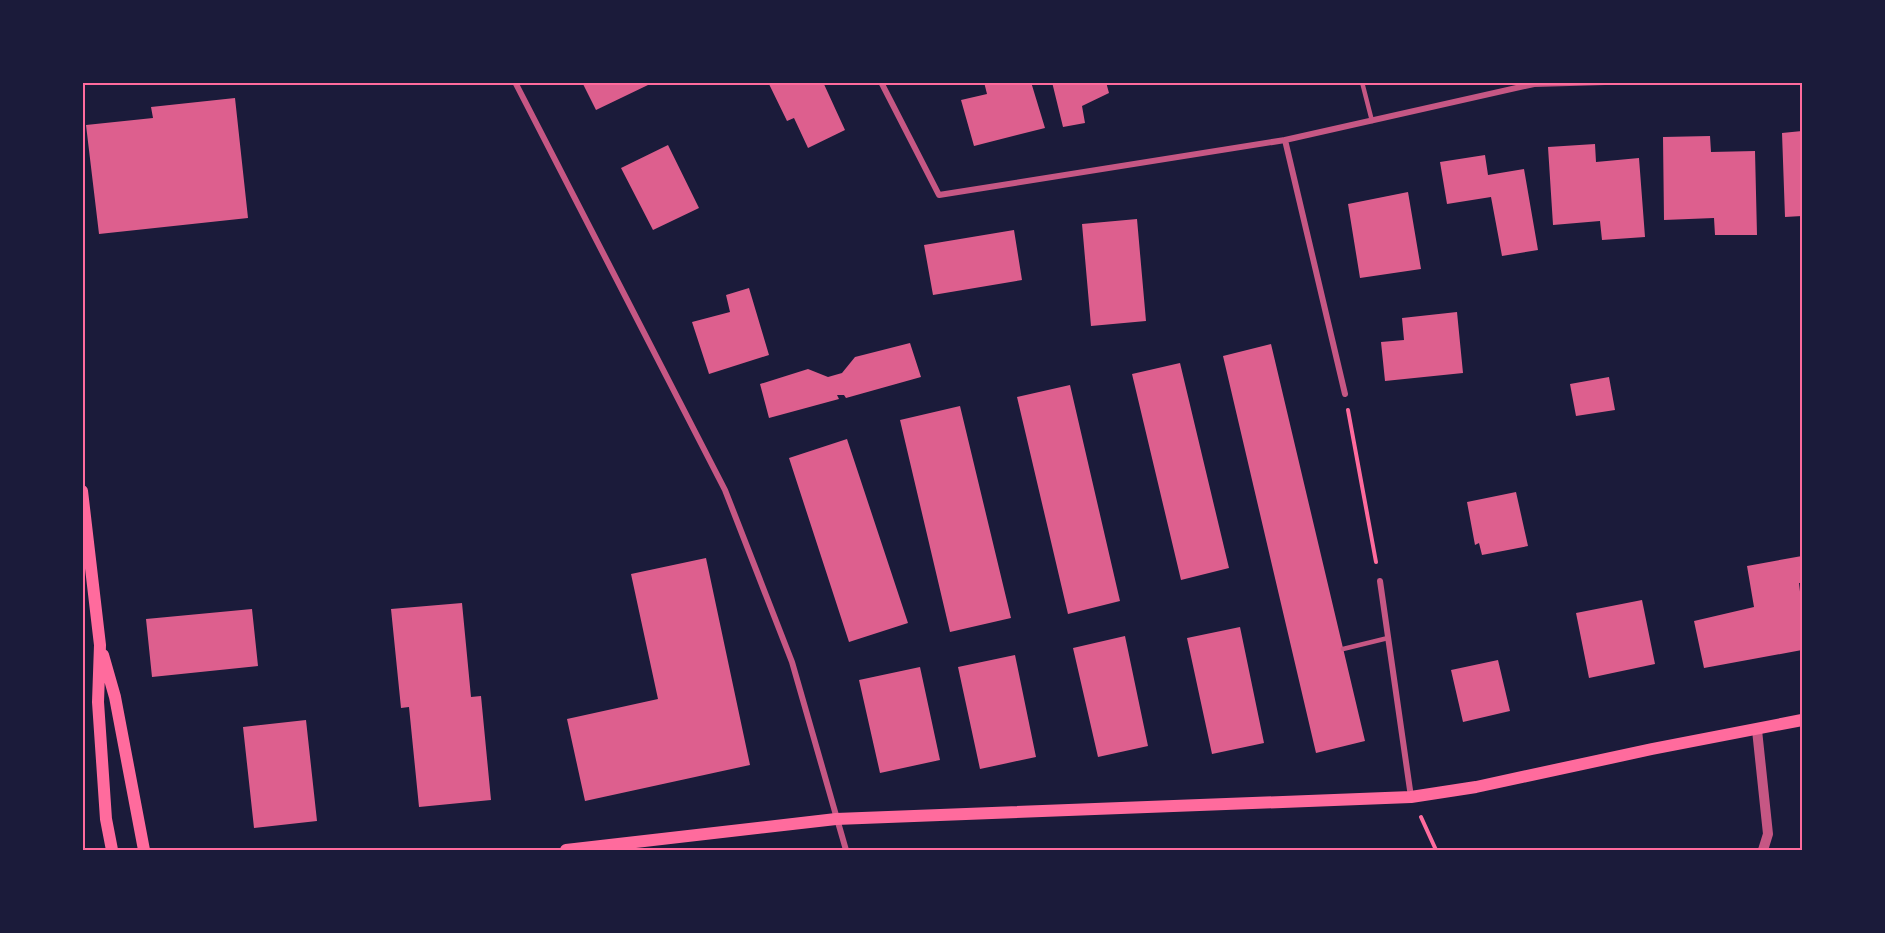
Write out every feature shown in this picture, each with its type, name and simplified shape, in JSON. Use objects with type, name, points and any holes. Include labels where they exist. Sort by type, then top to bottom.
[{"type":"main road","points":[[82,491],[100,645],[98,702],[106,819],[112,850]]},
{"type":"main road","points":[[100,645],[115,697],[144,850]]},
{"type":"main road","points":[[566,850],[630,847],[836,819],[1412,798],[1803,720]]},
{"type":"street","points":[[515,82],[725,490],[792,662],[846,850]]},
{"type":"street","points":[[881,82],[939,195],[1285,140],[1533,84],[1605,82]]},
{"type":"street","points":[[1285,140],[1344,394]]},
{"type":"street","points":[[1380,581],[1412,798]]},
{"type":"street","points":[[1757,730],[1768,834],[1763,850]]},
{"type":"lane","points":[[1362,82],[1372,121]]},
{"type":"lane","points":[[1343,649],[1388,638]]},
{"type":"path","points":[[1344,394],[1380,581]]},
{"type":"path","points":[[1412,798],[1436,850]]},
{"type":"building","points":[[582,82],[647,82],[648,85],[596,110]]},
{"type":"building","points":[[768,82],[823,82],[845,130],[808,148],[794,118],[787,121]]},
{"type":"building","points":[[984,82],[1031,82],[1045,128],[974,146],[961,100],[987,94]]},
{"type":"building","points":[[1052,82],[1106,82],[1109,93],[1082,106],[1085,123],[1063,127]]},
{"type":"building","points":[[235,98],[248,218],[99,234],[86,125],[153,118],[151,107]]},
{"type":"building","points":[[1802,131],[1802,216],[1785,217],[1782,133]]},
{"type":"building","points":[[1710,136],[1711,152],[1755,151],[1757,235],[1715,235],[1714,218],[1664,220],[1663,137]]},
{"type":"building","points":[[1595,144],[1596,162],[1639,158],[1645,237],[1602,240],[1600,221],[1553,225],[1548,147]]},
{"type":"building","points":[[668,145],[699,208],[653,230],[621,168]]},
{"type":"building","points":[[1485,155],[1488,175],[1524,169],[1538,250],[1502,256],[1491,197],[1447,204],[1440,162]]},
{"type":"building","points":[[1408,192],[1421,269],[1360,278],[1348,204]]},
{"type":"building","points":[[1137,219],[1146,321],[1091,326],[1082,224]]},
{"type":"building","points":[[1014,230],[1022,280],[933,295],[924,245]]},
{"type":"building","points":[[749,288],[769,355],[709,374],[692,322],[730,312],[726,295]]},
{"type":"building","points":[[1457,312],[1463,373],[1385,381],[1381,342],[1404,340],[1402,318]]},
{"type":"building","points":[[910,343],[921,377],[846,398],[844,395],[837,395],[839,399],[769,418],[760,384],[808,369],[828,377],[842,373],[855,357]]},
{"type":"building","points":[[1271,344],[1365,741],[1316,753],[1223,356]]},
{"type":"building","points":[[1180,363],[1229,568],[1181,580],[1132,374]]},
{"type":"building","points":[[1609,377],[1615,410],[1576,416],[1570,384]]},
{"type":"building","points":[[1070,385],[1120,601],[1068,614],[1017,397]]},
{"type":"building","points":[[960,406],[1011,618],[950,632],[900,420]]},
{"type":"building","points":[[847,439],[908,623],[849,642],[789,458]]},
{"type":"building","points":[[1516,492],[1528,546],[1482,555],[1479,543],[1475,545],[1467,502]]},
{"type":"building","points":[[1802,556],[1802,583],[1799,583],[1802,609],[1802,650],[1704,668],[1694,621],[1754,607],[1747,566]]},
{"type":"building","points":[[706,558],[750,765],[585,801],[567,719],[658,699],[631,574]]},
{"type":"building","points":[[1642,600],[1655,664],[1589,678],[1576,613]]},
{"type":"building","points":[[462,603],[471,697],[481,696],[491,800],[419,807],[409,707],[401,708],[391,609]]},
{"type":"building","points":[[252,609],[258,666],[152,677],[146,619]]},
{"type":"building","points":[[1240,627],[1264,743],[1212,754],[1187,638]]},
{"type":"building","points":[[1125,636],[1148,746],[1098,757],[1073,648]]},
{"type":"building","points":[[1015,655],[1036,757],[980,769],[958,667]]},
{"type":"building","points":[[1498,660],[1510,711],[1463,722],[1451,670]]},
{"type":"building","points":[[920,667],[940,760],[880,773],[859,680]]},
{"type":"building","points":[[306,720],[317,821],[254,828],[243,727]]}]
